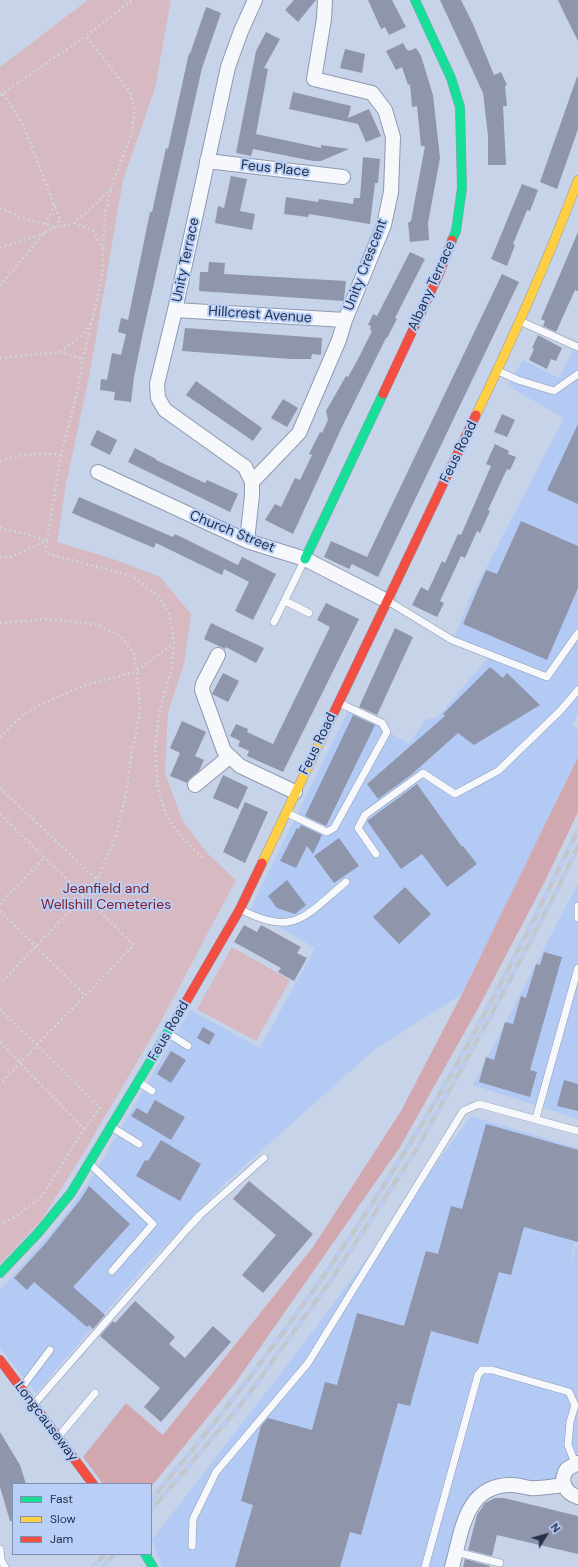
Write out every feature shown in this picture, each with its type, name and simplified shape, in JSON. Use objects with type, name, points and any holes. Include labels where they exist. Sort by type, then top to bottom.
[{"type":"street","name":"Unity Terrace","points":[[252,482],[245,467],[165,410],[158,398],[157,384],[175,310],[228,67],[241,31],[255,0]]},
{"type":"street","name":"Unity Crescent","points":[[325,0],[324,19],[314,79],[372,93],[385,110],[393,137],[391,192],[384,225],[345,320]]},
{"type":"street","name":"Albany Terrace","points":[[305,559],[340,488],[439,274],[456,231],[462,188],[460,107],[451,78],[415,0]]},
{"type":"street","name":"Feus Place","points":[[207,161],[343,177]]},
{"type":"street","name":"Feus Road","points":[[0,1274],[38,1233],[66,1199],[139,1082],[240,909],[294,792],[521,322],[552,249],[578,180]]},
{"type":"street","name":"Hillcrest Avenue","points":[[175,310],[345,320]]},
{"type":"street","points":[[247,541],[252,482],[299,433],[339,340],[345,320]]},
{"type":"street","name":"Church Street","points":[[98,472],[247,541],[305,559],[387,601]]},
{"type":"street","points":[[218,655],[203,684],[202,690],[221,745],[229,756],[240,766],[294,792]]},
{"type":"street","points":[[195,785],[229,756]]},
{"type":"street","name":"Longcauseway","points":[[0,1360],[92,1483]]},
{"type":"street","points":[[576,1463],[570,1466],[564,1473],[564,1485],[568,1492],[578,1497]]},
{"type":"street","points":[[452,1567],[469,1511],[475,1500],[483,1492],[494,1486],[512,1485],[531,1488],[564,1485]]},
{"type":"lane","points":[[521,322],[578,347]]},
{"type":"lane","points":[[498,371],[518,380],[554,391],[578,374]]},
{"type":"lane","points":[[274,622],[305,559]]},
{"type":"lane","points":[[285,601],[309,613]]},
{"type":"lane","points":[[387,601],[452,640],[547,678],[578,633]]},
{"type":"lane","points":[[376,854],[358,828],[365,815],[423,773],[455,794],[498,771],[560,711],[578,690]]},
{"type":"lane","points":[[285,812],[327,832],[334,828],[386,732],[382,723],[338,703]]},
{"type":"lane","points":[[240,909],[258,918],[276,924],[296,922],[346,882]]},
{"type":"lane","points":[[578,906],[578,918]]},
{"type":"lane","points":[[536,1118],[578,968]]},
{"type":"lane","points":[[167,1033],[188,1046]]},
{"type":"lane","points":[[139,1082],[152,1091]]},
{"type":"lane","points":[[192,1546],[193,1519],[216,1472],[308,1363],[463,1111],[479,1104],[536,1118],[578,1131]]},
{"type":"lane","points":[[112,1127],[139,1144]]},
{"type":"lane","points":[[34,1405],[196,1220],[264,1158]]},
{"type":"lane","points":[[89,1163],[153,1224],[112,1271]]},
{"type":"lane","points":[[21,1388],[50,1350]]},
{"type":"lane","points":[[425,1567],[478,1375],[482,1370],[492,1370],[569,1392],[575,1405],[570,1422],[568,1445],[576,1463]]},
{"type":"lane","points":[[58,1437],[95,1393]]},
{"type":"lane","points":[[0,1549],[1,1560],[5,1567]]},
{"type":"lane","points":[[456,1552],[500,1563]]},
{"type":"path","points":[[57,227],[60,218],[23,125],[2,94],[86,36],[132,0]]},
{"type":"path","points":[[86,36],[130,92],[135,110],[131,135],[111,188],[105,214],[102,277],[94,320],[83,359],[77,393],[61,455],[45,553],[132,576],[158,596],[169,613],[174,643],[170,671],[159,714],[155,752],[158,788],[166,815],[182,838],[203,858]]},
{"type":"path","points":[[0,248],[57,227],[74,223],[111,188]]},
{"type":"path","points":[[45,224],[55,206]]},
{"type":"path","points":[[0,208],[26,219],[57,227]]},
{"type":"path","points":[[74,223],[92,230],[103,249]]},
{"type":"path","points":[[0,286],[45,232]]},
{"type":"path","points":[[60,352],[80,336],[94,320]]},
{"type":"path","points":[[0,358],[60,352],[83,359]]},
{"type":"path","points":[[0,461],[15,456],[41,452],[61,455]]},
{"type":"path","points":[[1,529],[30,535],[47,542]]},
{"type":"path","points":[[0,557],[10,557],[47,542]]},
{"type":"path","points":[[0,623],[48,619],[98,625],[121,636],[134,653],[140,712],[131,757],[127,788],[116,836],[97,880],[84,896],[0,984]]},
{"type":"path","points":[[0,737],[24,714],[44,703],[83,686],[137,671],[174,643]]},
{"type":"path","points":[[0,788],[97,880]]},
{"type":"path","points":[[0,814],[134,945],[0,1084]]},
{"type":"path","points":[[0,904],[45,857]]},
{"type":"path","points":[[0,910],[85,995]]},
{"type":"path","points":[[0,1009],[100,1108],[84,1129],[43,1195],[15,1217],[0,1224]]},
{"type":"path","points":[[0,1042],[21,1062],[84,1129]]},
{"type":"path","points":[[571,1260],[576,1242],[578,1243]]},
{"type":"shaded area","points":[[573,349],[578,351],[578,713],[572,724],[578,730],[578,757],[462,994],[375,1049],[221,1187],[149,1262],[36,1393],[0,1348],[0,1290],[57,1226],[95,1173],[190,1010],[260,1048],[315,948],[250,910],[349,709],[409,744],[425,720],[438,717],[488,658],[451,644],[469,601],[564,418],[508,386],[523,360],[559,378]]},
{"type":"shaded area","points":[[578,757],[578,812],[545,881],[481,1003],[400,1147],[236,1382],[152,1486],[152,1483],[102,1483],[83,1457],[126,1403],[163,1435],[313,1247],[401,1111],[462,994]]},
{"type":"shaded area","points":[[578,883],[578,1119],[473,1085]]},
{"type":"shaded area","points":[[471,1116],[578,1148],[578,1468],[550,1485],[515,1484],[472,1494],[451,1567],[162,1567],[152,1540],[314,1330]]},
{"type":"green space","name":"Jeanfield and Wellshill Cemeteries","points":[[88,0],[171,0],[155,88],[123,180],[90,372],[66,484],[57,542],[116,560],[160,577],[191,614],[184,664],[168,712],[165,773],[182,820],[208,854],[236,880],[161,1021],[83,1154],[42,1219],[0,1264],[0,67]]},
{"type":"green space","points":[[232,947],[290,980],[256,1041],[197,1009]]},
{"type":"building","points":[[294,0],[316,0],[298,22],[285,10]]},
{"type":"building","points":[[368,0],[392,0],[406,27],[389,35],[385,27],[381,29]]},
{"type":"building","points":[[440,0],[461,0],[473,24],[494,75],[501,72],[507,85],[505,86],[507,106],[503,106],[506,165],[488,165],[488,136],[483,93]]},
{"type":"building","points":[[558,0],[578,0],[578,41],[564,13]]},
{"type":"building","points":[[206,7],[221,13],[202,68],[142,337],[134,377],[131,402],[114,400],[115,392],[100,390],[101,379],[107,380],[112,353],[121,355],[126,334],[118,332],[121,318],[128,320],[150,212],[152,212],[166,148],[168,149],[189,53],[190,54]]},
{"type":"building","points":[[266,32],[280,39],[264,68],[268,69],[256,134],[321,148],[321,145],[349,149],[321,161],[313,161],[253,149],[251,156],[236,153],[256,51]]},
{"type":"building","points":[[403,43],[409,51],[416,48],[421,56],[433,95],[440,158],[428,223],[429,240],[410,242],[408,223],[411,221],[425,146],[421,146],[417,106],[412,107],[410,84],[408,85],[402,67],[396,70],[386,51]]},
{"type":"building","points":[[345,49],[365,54],[362,73],[340,68]]},
{"type":"building","points":[[577,77],[578,129],[557,189],[540,182]]},
{"type":"building","points":[[293,92],[351,106],[348,118],[369,109],[381,136],[366,142],[358,124],[289,109]]},
{"type":"building","points":[[363,157],[380,159],[378,183],[375,183],[370,224],[309,214],[308,217],[284,214],[286,197],[318,202],[319,199],[353,204],[354,198],[360,198]]},
{"type":"building","points":[[231,176],[247,179],[240,211],[255,214],[252,230],[215,223],[218,206],[224,208]]},
{"type":"building","points":[[522,184],[538,190],[530,211],[527,210],[513,244],[515,245],[507,266],[491,259]]},
{"type":"building","points":[[578,232],[578,291],[575,290],[556,332],[543,326],[545,321],[541,319]]},
{"type":"building","points":[[410,252],[425,259],[395,318],[397,319],[341,429],[293,534],[265,520],[275,504],[281,507],[295,478],[300,480],[312,455],[309,454],[328,420],[326,411],[346,376],[348,377],[358,359],[372,331],[370,330],[371,326],[368,325],[373,314],[377,316]]},
{"type":"building","points":[[209,262],[225,263],[224,274],[346,281],[344,301],[199,291],[200,272],[208,272]]},
{"type":"building","points":[[502,274],[519,282],[378,577],[352,564],[349,569],[324,557],[331,541],[367,557]]},
{"type":"building","points":[[185,328],[322,338],[321,355],[312,354],[311,359],[291,359],[182,351]]},
{"type":"building","points":[[538,335],[562,348],[556,361],[551,359],[547,369],[529,360],[534,349],[532,348]]},
{"type":"building","points":[[196,381],[262,428],[253,441],[186,395]]},
{"type":"building","points":[[283,399],[298,408],[287,427],[271,418]]},
{"type":"building","points":[[502,414],[515,420],[507,437],[494,432]]},
{"type":"building","points":[[578,424],[578,504],[547,490]]},
{"type":"building","points":[[97,430],[117,440],[110,455],[90,445]]},
{"type":"building","points":[[495,444],[509,451],[508,454],[516,457],[510,470],[507,469],[488,510],[490,511],[480,533],[477,531],[465,558],[461,556],[440,601],[444,603],[437,617],[412,605],[421,587],[428,591],[442,561],[445,563],[458,534],[461,535],[491,466],[486,464]]},
{"type":"building","points":[[135,448],[156,460],[205,483],[207,480],[238,494],[230,512],[128,462]]},
{"type":"building","points":[[79,497],[173,537],[175,534],[238,565],[242,557],[276,574],[253,620],[235,611],[249,582],[224,569],[222,575],[156,543],[154,548],[72,513]]},
{"type":"building","points":[[521,521],[578,546],[578,588],[547,660],[463,624],[486,570],[497,574]]},
{"type":"building","points":[[326,603],[359,619],[283,772],[247,756],[249,751],[238,746],[240,741],[230,736],[236,724],[248,729],[247,732],[273,744],[330,627],[317,620]]},
{"type":"building","points":[[211,623],[264,648],[256,663],[226,647],[225,649],[204,639]]},
{"type":"building","points":[[395,628],[413,637],[377,715],[359,707]]},
{"type":"building","points":[[490,667],[503,678],[507,673],[540,705],[474,745],[458,733],[411,775],[378,799],[367,784],[445,716],[443,714]]},
{"type":"building","points":[[223,673],[239,681],[228,702],[212,694]]},
{"type":"building","points":[[353,715],[375,725],[326,826],[305,816]]},
{"type":"building","points":[[182,721],[206,732],[195,756],[204,760],[199,771],[189,779],[187,783],[170,776],[180,753],[170,748]]},
{"type":"building","points":[[223,775],[248,787],[238,809],[213,798]]},
{"type":"building","points":[[417,784],[462,847],[463,846],[477,864],[447,887],[422,854],[401,869],[367,821]]},
{"type":"building","points":[[245,802],[268,812],[245,863],[223,852]]},
{"type":"building","points":[[301,825],[322,835],[313,854],[307,846],[296,868],[280,861],[297,828],[299,829]]},
{"type":"building","points":[[339,838],[359,866],[334,883],[314,856]]},
{"type":"building","points":[[287,880],[306,905],[295,914],[277,908],[268,896]]},
{"type":"building","points":[[405,887],[431,914],[399,944],[373,917]]},
{"type":"building","points":[[244,925],[257,932],[261,925],[301,947],[297,953],[307,958],[294,981],[278,972],[281,968],[234,942]]},
{"type":"building","points":[[544,952],[562,957],[530,1070],[537,1072],[530,1097],[479,1082],[486,1057],[494,1060],[505,1022],[513,1024],[521,996],[526,998],[536,964],[540,965]]},
{"type":"building","points":[[203,1027],[215,1034],[209,1045],[197,1038]]},
{"type":"building","points":[[171,1051],[186,1060],[171,1083],[157,1074]]},
{"type":"building","points":[[564,1080],[578,1084],[578,1111],[557,1106]]},
{"type":"building","points":[[155,1100],[185,1117],[171,1140],[131,1116],[137,1108],[147,1114]]},
{"type":"building","points":[[486,1124],[578,1150],[578,1242],[524,1227],[511,1275],[499,1272],[478,1344],[431,1331],[410,1406],[398,1403],[361,1535],[350,1532],[340,1567],[235,1567],[253,1505],[241,1501],[261,1426],[268,1418],[312,1430],[325,1382],[337,1385],[357,1313],[404,1326],[426,1251],[438,1254],[451,1206],[462,1209]]},
{"type":"building","points":[[161,1140],[201,1164],[180,1201],[136,1176],[145,1160],[148,1161]]},
{"type":"building","points":[[249,1181],[313,1234],[263,1293],[242,1275],[276,1235],[233,1199]]},
{"type":"building","points":[[89,1186],[130,1224],[73,1287],[105,1315],[93,1329],[89,1325],[87,1327],[34,1282],[27,1290],[14,1278],[45,1244],[80,1200]]},
{"type":"building","points":[[135,1301],[175,1337],[169,1344],[185,1358],[213,1326],[231,1342],[161,1422],[144,1407],[160,1388],[100,1336],[113,1321],[115,1323]]},
{"type":"building","points":[[0,1432],[20,1465],[26,1483],[12,1483],[12,1521],[10,1521],[0,1487]]},
{"type":"building","points":[[495,1498],[504,1498],[578,1516],[578,1554],[497,1535],[492,1556],[468,1550],[477,1515],[485,1503]]},
{"type":"building","points":[[465,1559],[490,1566],[490,1567],[463,1567]]},
{"type":"railway","points":[[152,1499],[254,1372],[318,1284],[379,1193],[431,1109],[476,1030],[518,951],[578,830]]},
{"type":"railway","points":[[152,1509],[243,1402],[329,1283],[415,1152],[494,1010],[558,888],[578,846]]},
{"type":"railway","points":[[93,1567],[104,1555]]},
{"type":"railway","points":[[103,1567],[113,1555]]},
{"type":"traffic: fast","points":[[415,0],[451,78],[460,107],[462,188],[456,231],[452,240]]},
{"type":"traffic: fast","points":[[305,559],[383,394]]},
{"type":"traffic: fast","points":[[0,1273],[38,1233],[71,1193],[180,1012]]},
{"type":"traffic: fast","points":[[146,1555],[153,1567]]},
{"type":"traffic: slow","points":[[476,415],[530,299],[578,180]]},
{"type":"traffic: slow","points":[[262,863],[328,725]]},
{"type":"traffic: jam","points":[[383,394],[439,274],[452,240]]},
{"type":"traffic: jam","points":[[328,725],[476,415]]},
{"type":"traffic: jam","points":[[180,1012],[240,909],[262,863]]},
{"type":"traffic: jam","points":[[0,1360],[92,1483]]}]
